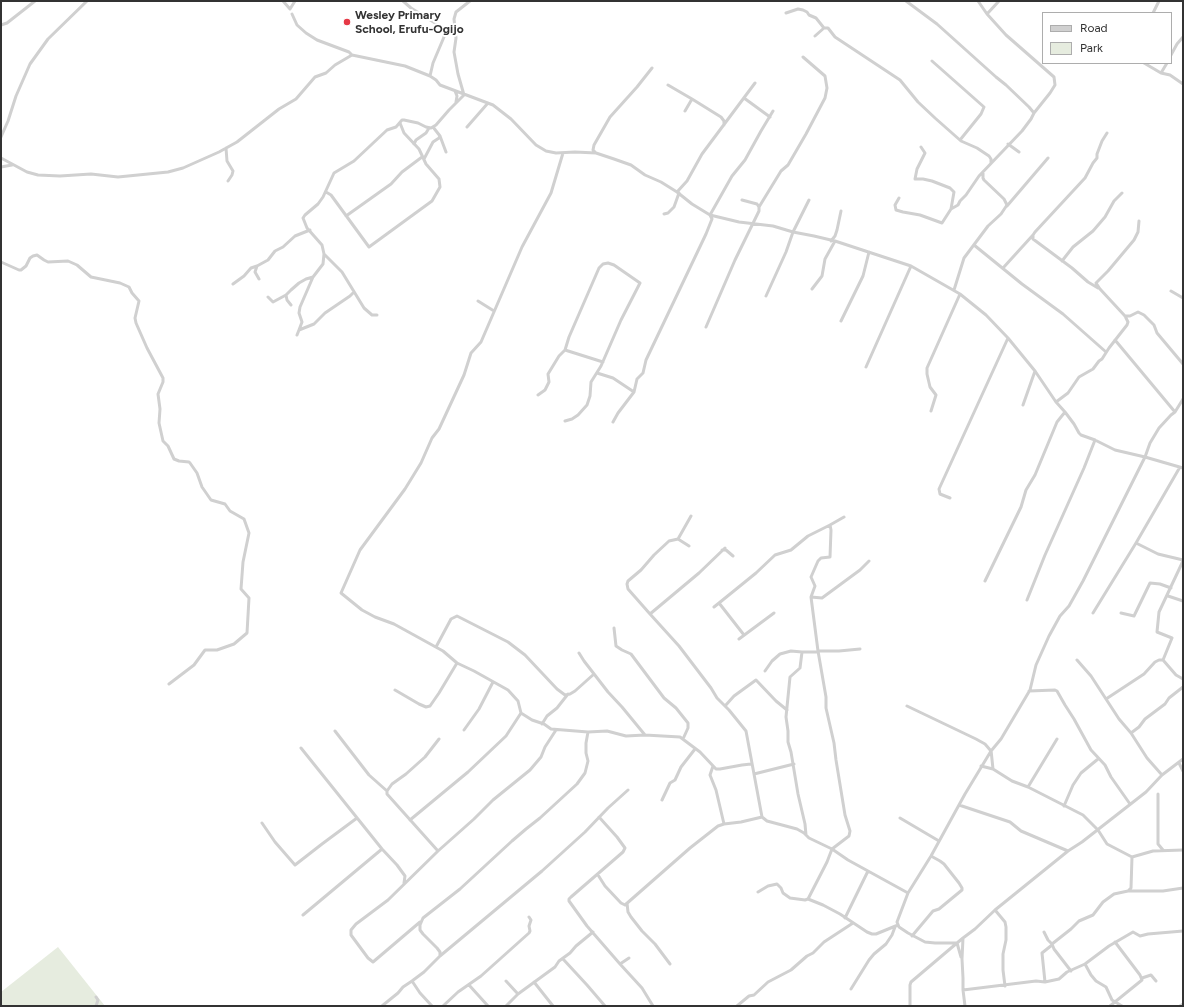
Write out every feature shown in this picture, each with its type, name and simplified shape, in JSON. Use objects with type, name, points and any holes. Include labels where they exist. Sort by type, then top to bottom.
[{"type":"street","points":[[1,25],[7,23],[35,1]]},
{"type":"street","points":[[1,137],[30,64],[48,39],[87,1]]},
{"type":"street","points":[[283,1],[290,10],[295,1]]},
{"type":"street","points":[[403,1],[439,25],[444,31],[444,37],[433,63],[430,76]]},
{"type":"street","points":[[464,95],[454,52],[456,38],[454,19],[456,12],[470,1]]},
{"type":"street","points":[[906,1],[937,24],[1030,107],[1034,113]]},
{"type":"street","points":[[951,209],[958,205],[983,171],[1022,131],[1055,85],[1054,77],[1006,35],[987,14],[978,1]]},
{"type":"street","points":[[987,14],[998,1]]},
{"type":"street","points":[[1154,12],[1159,1]]},
{"type":"street","points":[[786,13],[798,9],[803,10],[807,12],[809,16],[816,18],[824,28],[828,28],[835,37],[900,80],[918,102],[960,140],[977,148],[989,156],[991,162]]},
{"type":"street","points":[[292,14],[297,25],[317,40],[349,52],[352,55],[405,66],[430,76],[440,85],[488,103],[504,113],[536,145],[550,152],[596,153],[614,159],[631,165],[645,175],[661,182],[678,192],[692,204],[710,215],[739,222],[773,226],[833,241],[869,252],[911,266],[960,294],[986,315],[1008,338],[1036,371],[1056,402],[1081,435],[1115,450],[1181,468],[1093,613]]},
{"type":"street","points":[[815,36],[824,28]]},
{"type":"street","points":[[1172,53],[1183,37]]},
{"type":"street","points":[[1,158],[27,172],[38,175],[60,176],[91,174],[118,177],[176,170],[226,148],[249,134],[279,109],[296,99],[315,77],[326,73],[335,65],[352,55]]},
{"type":"street","points":[[706,327],[759,208],[781,171],[788,165],[825,98],[827,88],[825,76],[803,57]]},
{"type":"street","points":[[932,61],[984,107],[982,114],[960,140]]},
{"type":"street","points":[[1146,64],[1161,73],[1170,75],[1183,84]]},
{"type":"street","points":[[1161,73],[1166,64]]},
{"type":"street","points":[[596,153],[593,150],[594,145],[610,117],[637,88],[652,68]]},
{"type":"street","points":[[664,214],[668,213],[674,207],[678,192],[687,181],[702,154],[755,83]]},
{"type":"street","points":[[668,85],[721,117],[724,121],[724,126]]},
{"type":"street","points":[[455,91],[457,96],[456,102]]},
{"type":"street","points":[[297,335],[302,322],[299,313],[300,307],[313,277],[323,264],[324,254],[322,245],[307,228],[303,218],[321,200],[334,173],[354,161],[387,130],[396,127],[402,120],[418,123],[429,128],[433,127],[464,95]]},
{"type":"street","points":[[744,98],[770,116]]},
{"type":"street","points":[[685,111],[692,99]]},
{"type":"street","points":[[467,127],[488,103]]},
{"type":"street","points":[[613,422],[634,392],[637,379],[643,373],[649,355],[706,234],[712,219],[710,215],[732,176],[745,160],[773,111]]},
{"type":"street","points":[[326,192],[331,195],[368,246],[432,201],[440,187],[439,179],[423,158],[419,149],[404,133],[400,123]]},
{"type":"street","points":[[433,127],[440,136],[446,152]]},
{"type":"street","points":[[414,144],[416,140],[426,133],[429,128]]},
{"type":"street","points":[[1003,268],[1085,178],[1097,158],[1100,144],[1106,133]]},
{"type":"street","points":[[346,216],[391,184],[402,172],[423,158],[433,142],[440,136]]},
{"type":"street","points":[[1008,144],[1018,152]]},
{"type":"street","points":[[899,198],[895,205],[896,210],[920,215],[942,223],[951,209],[955,194],[950,188],[932,181],[923,179],[916,180],[915,177],[917,170],[925,153],[921,147]]},
{"type":"street","points":[[226,148],[227,161],[234,171],[228,181]]},
{"type":"street","points":[[563,153],[551,193],[522,248],[481,342],[471,353],[459,387],[439,429],[432,438],[421,463],[405,489],[360,550],[341,593],[362,610],[375,617],[394,624],[436,647],[457,663],[512,693],[518,701],[521,713],[548,728],[588,732],[607,731],[626,736],[645,735],[680,737],[700,752],[716,769],[751,764]]},
{"type":"street","points":[[954,290],[964,258],[988,226],[1006,208],[1048,158]]},
{"type":"street","points":[[2,167],[5,161]]},
{"type":"street","points":[[2,167],[12,165]]},
{"type":"street","points":[[983,171],[982,174],[984,180],[1004,199],[1006,202],[1006,208]]},
{"type":"street","points":[[1062,262],[1073,248],[1093,231],[1105,217],[1114,201],[1122,193]]},
{"type":"street","points":[[742,200],[757,204],[759,208]]},
{"type":"street","points":[[766,296],[786,252],[793,232],[809,200]]},
{"type":"street","points":[[812,289],[822,276],[825,259],[837,230],[841,211]]},
{"type":"street","points":[[1056,402],[1068,393],[1079,377],[1093,369],[1127,325],[1128,322],[1126,316],[1096,283],[1134,240],[1138,232],[1139,221]]},
{"type":"street","points":[[233,284],[244,276],[251,268],[268,260],[275,251],[284,247],[295,236],[310,230]]},
{"type":"street","points":[[1033,235],[1033,239],[1088,282],[1100,289]]},
{"type":"street","points":[[974,245],[1022,284],[1063,314],[1106,352]]},
{"type":"street","points":[[841,321],[863,276],[869,252]]},
{"type":"street","points":[[324,254],[342,272],[366,310],[372,315],[377,315]]},
{"type":"street","points":[[1,262],[19,270],[23,269],[31,257],[35,255],[46,261],[68,261],[77,265],[91,277],[120,283],[129,287],[132,293],[139,300],[135,318],[136,323],[163,378],[158,394],[160,409],[159,423],[163,440],[168,446],[174,459],[190,464],[197,473],[202,487],[211,500],[225,504],[230,512],[244,519],[249,533],[243,562],[241,590],[249,598],[247,634],[234,644],[217,650],[205,650],[194,665],[169,684]]},
{"type":"street","points":[[538,395],[545,390],[549,382],[548,374],[559,356],[565,350],[569,337],[599,268],[603,264],[608,263],[614,265],[640,283],[592,382],[587,405],[578,415],[565,421]]},
{"type":"street","points":[[257,266],[255,272],[259,279]]},
{"type":"street","points":[[866,367],[911,266]]},
{"type":"street","points":[[268,298],[273,302],[286,295],[299,283],[313,277]]},
{"type":"street","points":[[1171,291],[1183,298]]},
{"type":"street","points":[[300,330],[314,324],[325,312],[354,292]]},
{"type":"street","points":[[931,411],[936,395],[930,386],[926,374],[927,368],[960,294]]},
{"type":"street","points":[[286,295],[287,300],[291,305]]},
{"type":"street","points":[[478,301],[494,311]]},
{"type":"street","points":[[1126,316],[1130,316],[1138,312],[1144,315],[1154,325],[1157,333],[1183,364]]},
{"type":"street","points":[[950,498],[940,494],[939,489],[1008,338]]},
{"type":"street","points":[[1116,340],[1175,412]]},
{"type":"street","points":[[565,350],[603,362]]},
{"type":"street","points":[[1023,405],[1036,371]]},
{"type":"street","points":[[597,373],[613,378],[634,392]]},
{"type":"street","points":[[850,989],[869,960],[886,944],[892,935],[908,893],[931,856],[991,750],[1001,739],[1029,691],[1036,665],[1049,636],[1060,616],[1069,606],[1083,581],[1145,457],[1150,443],[1159,428],[1175,412],[1183,399]]},
{"type":"street","points":[[1178,408],[1183,406]]},
{"type":"street","points":[[985,581],[1021,507],[1026,490],[1035,475],[1057,422],[1065,412]]},
{"type":"street","points":[[1027,600],[1095,440]]},
{"type":"street","points":[[678,539],[691,516]]},
{"type":"street","points":[[714,607],[756,573],[775,555],[791,550],[808,536],[830,526],[844,517]]},
{"type":"street","points":[[808,899],[832,849],[849,836],[850,831],[845,815],[834,743],[826,708],[826,697],[818,652],[811,597],[815,586],[811,577],[818,561],[821,558],[830,557],[830,526]]},
{"type":"street","points":[[689,546],[678,539],[669,541],[641,570],[628,581],[628,589],[678,646],[711,688],[717,698],[746,732],[762,817],[767,821],[797,829],[809,838],[832,849],[848,860],[908,893]]},
{"type":"street","points":[[1136,542],[1158,554],[1183,560],[1160,612],[1157,632],[1172,638],[1163,660]]},
{"type":"street","points":[[650,614],[699,573],[724,549],[733,556]]},
{"type":"street","points":[[811,597],[822,598],[860,570],[869,561]]},
{"type":"street","points":[[1121,613],[1134,616],[1150,583],[1160,584],[1171,588]]},
{"type":"street","points":[[1168,596],[1183,601]]},
{"type":"street","points":[[719,603],[744,635]]},
{"type":"street","points":[[739,639],[774,613]]},
{"type":"street","points":[[436,647],[451,619],[457,616],[508,642],[525,655],[557,689],[565,695],[568,694]]},
{"type":"street","points":[[614,628],[616,646],[632,654],[664,698],[676,708],[689,724],[683,739]]},
{"type":"street","points":[[765,671],[772,661],[780,654],[791,651],[818,652],[860,649]]},
{"type":"street","points":[[802,652],[800,668],[790,678],[786,717],[788,742],[794,764],[806,835]]},
{"type":"street","points":[[579,653],[608,692],[645,735]]},
{"type":"street","points":[[1077,660],[1091,676],[1147,758],[1162,775]]},
{"type":"street","points":[[1163,660],[1176,675],[1183,679]]},
{"type":"street","points":[[1106,699],[1144,674],[1155,662],[1163,660]]},
{"type":"street","points":[[396,690],[419,704],[426,707],[430,706],[457,663]]},
{"type":"street","points":[[542,724],[547,716],[557,708],[568,694],[575,691],[594,674]]},
{"type":"street","points":[[725,706],[734,696],[756,680],[776,702],[787,710]]},
{"type":"street","points":[[464,730],[479,709],[493,682]]},
{"type":"street","points":[[1131,733],[1145,719],[1165,704],[1183,687]]},
{"type":"street","points":[[1029,691],[1057,691],[1091,750],[1104,765],[1130,804]]},
{"type":"street","points":[[907,706],[985,744],[991,750],[993,769]]},
{"type":"street","points":[[410,820],[468,772],[506,736],[521,713]]},
{"type":"street","points":[[556,730],[545,747],[541,757],[530,770],[493,800],[404,883],[388,900],[356,924],[351,930],[351,935],[368,958],[373,962],[460,889],[526,828],[540,818],[577,784],[585,773],[588,761],[586,743],[588,732]]},
{"type":"street","points":[[335,732],[368,775],[387,791],[410,820],[438,851]]},
{"type":"street","points":[[387,791],[390,786],[406,774],[425,756],[439,739]]},
{"type":"street","points":[[1028,787],[1057,739]]},
{"type":"street","points":[[301,748],[382,849],[390,856],[405,876],[404,883]]},
{"type":"street","points":[[662,800],[670,783],[675,780],[681,767],[695,749]]},
{"type":"street","points":[[1064,806],[1073,785],[1081,773],[1098,759]]},
{"type":"street","points":[[910,1006],[911,982],[963,938],[975,930],[995,910],[1068,851],[1098,830],[1146,792],[1162,775],[1183,759]]},
{"type":"street","points":[[1178,763],[1183,771]]},
{"type":"street","points":[[754,774],[794,764]]},
{"type":"street","points":[[713,766],[710,775],[716,790],[724,824]]},
{"type":"street","points":[[982,766],[993,769],[1012,781],[1028,787],[1083,815],[1098,830],[1106,844],[1132,857],[1153,851],[1183,850]]},
{"type":"street","points":[[382,1006],[542,871],[628,790]]},
{"type":"street","points":[[1153,851],[1158,844],[1158,794]]},
{"type":"street","points":[[959,805],[1010,822],[1021,831],[1068,851]]},
{"type":"street","points":[[599,817],[625,848],[623,852],[598,875],[569,899],[593,932],[642,988],[653,1006]]},
{"type":"street","points":[[598,875],[621,903],[625,905],[718,826],[762,817]]},
{"type":"street","points":[[262,823],[275,842],[295,865],[357,818]]},
{"type":"street","points":[[900,818],[939,841]]},
{"type":"street","points":[[1158,844],[1163,850]]},
{"type":"street","points":[[303,915],[382,849]]},
{"type":"street","points":[[912,936],[931,913],[939,909],[962,890],[959,883],[944,864],[931,856]]},
{"type":"street","points":[[1128,891],[1131,888],[1132,857]]},
{"type":"street","points":[[845,918],[868,871]]},
{"type":"street","points":[[758,892],[768,886],[777,884],[783,893],[790,898],[808,899],[823,905],[872,934],[876,934],[896,926]]},
{"type":"street","points":[[1045,982],[1042,953],[1079,921],[1093,915],[1103,902],[1114,894],[1128,891],[1163,891],[1183,888]]},
{"type":"street","points":[[627,903],[628,912],[631,917],[655,944],[670,964]]},
{"type":"street","points":[[995,910],[1005,922],[1006,927],[1006,940],[1003,954],[1005,986]]},
{"type":"street","points":[[443,1006],[458,992],[481,976],[529,933],[531,920],[529,917]]},
{"type":"street","points":[[422,921],[420,930],[437,948],[440,952],[440,956]]},
{"type":"street","points":[[737,1006],[749,996],[754,995],[768,982],[791,970],[807,956],[813,953],[824,942],[852,923]]},
{"type":"street","points":[[896,926],[908,934],[925,942],[957,943]]},
{"type":"street","points":[[962,990],[1005,986],[1036,981],[1045,982],[1059,979],[1067,972],[1085,964],[1115,942],[1133,932],[1140,936],[1183,931]]},
{"type":"street","points":[[506,1006],[518,994],[555,967],[582,940],[593,932]]},
{"type":"street","points":[[1044,932],[1070,971]]},
{"type":"street","points":[[963,938],[962,990],[965,1006]]},
{"type":"street","points":[[1115,942],[1142,978]]},
{"type":"street","points":[[957,943],[962,959]]},
{"type":"street","points":[[620,964],[628,958]]},
{"type":"street","points":[[562,959],[588,985],[605,1006]]},
{"type":"street","points":[[1085,964],[1096,981],[1106,987],[1110,998],[1122,1006]]},
{"type":"street","points":[[1110,1006],[1142,978],[1151,975],[1156,981]]},
{"type":"street","points":[[412,981],[420,993],[432,1006]]},
{"type":"street","points":[[506,981],[518,994]]},
{"type":"street","points":[[534,982],[553,1006]]},
{"type":"street","points":[[469,985],[488,1006]]},
{"type":"street","points":[[96,997],[98,1000],[96,1006]]},
{"type":"green space","points":[[58,947],[105,1006],[1,1006],[1,992]]},
{"type":"place","name":"Wesley Primary School, Erufu-Ogijo","points":[[347,22]]}]
